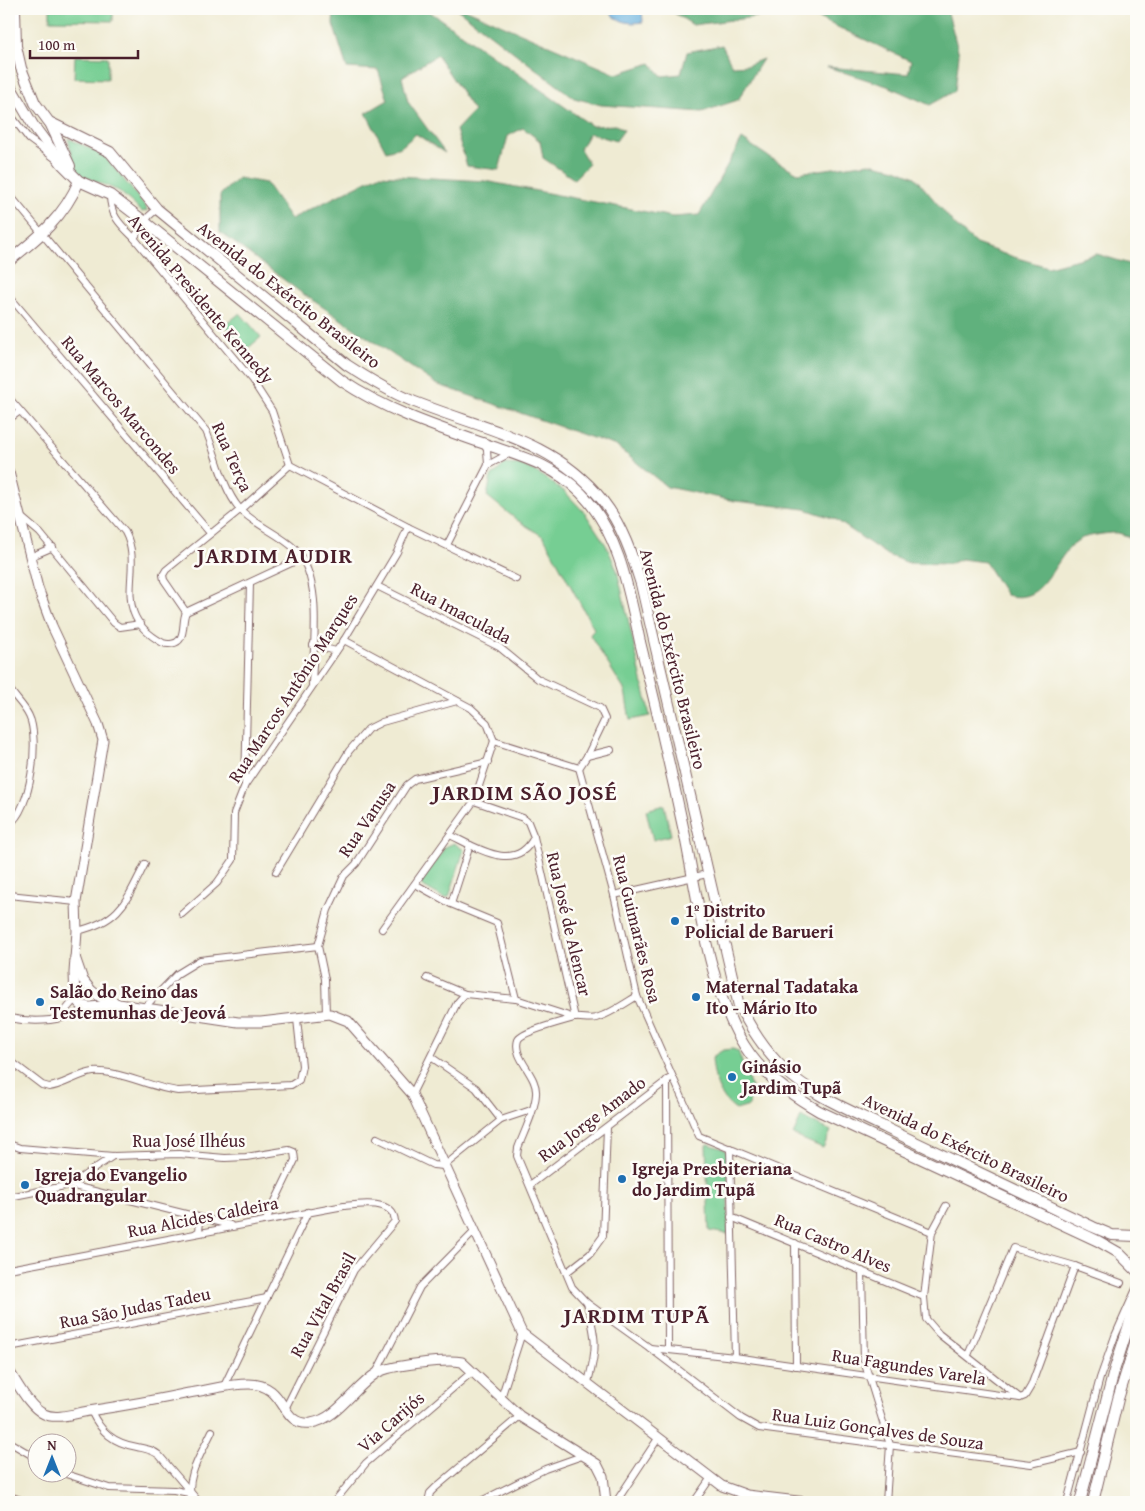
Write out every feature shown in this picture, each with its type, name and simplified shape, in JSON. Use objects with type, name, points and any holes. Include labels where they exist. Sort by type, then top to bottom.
[{"type":"main road","points":[[9,24],[15,10]]},
{"type":"main road","points":[[9,260],[43,234],[61,215],[79,181],[49,122],[36,103],[21,68],[16,46],[15,10]]},
{"type":"main road","name":"Avenida do Exército Brasileiro","points":[[10,88],[33,125],[62,164],[79,181],[110,195],[146,222],[316,361],[360,393],[418,420],[510,453],[527,457],[548,468],[581,494],[596,513],[620,561],[669,762],[713,967],[729,1015],[749,1053],[778,1084],[819,1111],[1098,1241],[1119,1254],[1136,1270]]},
{"type":"main road","name":"Avenida do Exército Brasileiro","points":[[49,122],[110,152],[157,209],[347,365],[377,384],[410,400],[544,450],[568,465],[604,501],[616,520],[634,559],[648,612],[739,1006],[761,1043],[784,1068],[820,1095],[1084,1223],[1112,1235],[1136,1236]]},
{"type":"main road","points":[[527,457],[544,450]]},
{"type":"main road","points":[[9,472],[44,605],[98,724],[103,740],[76,902],[75,999],[81,1005],[89,1008],[119,1004]]},
{"type":"main road","points":[[75,957],[83,980],[93,992]]},
{"type":"main road","points":[[75,999],[82,991],[93,992],[119,1004],[238,1022],[296,1019],[326,1014],[341,1017],[352,1024],[412,1094],[522,1333],[659,1436],[710,1479],[722,1486],[747,1495],[776,1501],[806,1502]]},
{"type":"main road","points":[[89,1008],[93,992]]},
{"type":"main road","points":[[1080,1502],[1114,1371],[1136,1303]]},
{"type":"main road","points":[[1093,1502],[1118,1399],[1136,1341]]},
{"type":"main road","points":[[9,1371],[42,1414],[58,1416],[91,1411],[224,1386],[263,1385],[275,1394],[291,1418],[311,1423],[337,1408],[376,1373],[390,1368],[454,1360],[462,1362],[473,1371],[520,1416],[596,1464],[601,1470],[606,1502]]},
{"type":"street","points":[[9,113],[29,139],[62,164]]},
{"type":"street","name":"Rua Terça","points":[[9,194],[206,431],[223,479],[240,510],[281,538],[295,549],[302,558],[312,581],[312,685]]},
{"type":"street","name":"Avenida Presidente Kennedy","points":[[110,195],[110,204],[116,220],[134,238],[252,380],[272,411],[290,465]]},
{"type":"street","points":[[134,238],[157,209]]},
{"type":"street","name":"Rua Marcos Marcondes","points":[[9,296],[210,533]]},
{"type":"street","points":[[9,398],[125,532],[132,550],[129,598],[141,624],[164,643],[174,644],[180,639],[186,612],[164,580],[163,575],[166,570],[240,510],[290,465],[408,527],[516,579]]},
{"type":"street","points":[[9,419],[20,411]]},
{"type":"street","points":[[484,444],[487,450],[488,465]]},
{"type":"street","points":[[447,545],[488,465],[497,458],[510,453]]},
{"type":"street","points":[[9,520],[20,516],[40,533],[114,623],[120,627],[141,624]]},
{"type":"street","name":"Rua Marcos Antônio Marques","points":[[182,914],[217,883],[233,860],[234,813],[245,785],[344,640],[397,552],[408,527]]},
{"type":"street","points":[[30,557],[53,547]]},
{"type":"street","points":[[186,612],[302,558]]},
{"type":"street","points":[[245,785],[250,583]]},
{"type":"street","name":"Rua Imaculada","points":[[377,586],[499,647],[538,679],[600,708],[605,719],[579,768]]},
{"type":"street","points":[[344,640],[480,715],[494,741],[579,768]]},
{"type":"street","points":[[313,645],[336,651]]},
{"type":"street","points":[[9,688],[29,715],[36,743],[31,773],[21,810],[15,820],[9,824]]},
{"type":"street","points":[[276,872],[349,751],[368,729],[391,719],[457,701]]},
{"type":"street","points":[[382,930],[474,801],[494,741]]},
{"type":"street","points":[[587,756],[611,750]]},
{"type":"street","name":"Rua Vanusa","points":[[318,946],[328,910],[344,876],[356,864],[407,785],[415,779],[488,762]]},
{"type":"street","name":"Rua Guimarães Rosa","points":[[579,768],[614,895],[637,996],[669,1078],[699,1136],[932,1232]]},
{"type":"street","points":[[450,835],[470,845],[511,857],[527,850],[534,837],[528,822],[523,818],[474,801]]},
{"type":"street","name":"Rua José de Alencar","points":[[534,837],[575,1018]]},
{"type":"street","points":[[451,904],[470,845]]},
{"type":"street","points":[[77,931],[98,926],[125,904],[145,864]]},
{"type":"street","points":[[614,895],[707,874]]},
{"type":"street","points":[[415,884],[451,904],[497,924],[500,929],[516,999]]},
{"type":"street","points":[[9,895],[76,902]]},
{"type":"street","points":[[144,1008],[177,974],[200,960],[318,946],[325,979],[326,1014]]},
{"type":"street","points":[[427,978],[465,994],[516,999],[575,1018]]},
{"type":"street","points":[[412,1094],[457,1003],[465,994]]},
{"type":"street","name":"Rua Luiz Gonçalves de Souza","points":[[637,996],[598,1018],[590,1020],[575,1018],[529,1031],[521,1035],[518,1041],[518,1049],[535,1084],[536,1093],[517,1156],[572,1287],[587,1303],[752,1425],[768,1430],[1030,1464],[1081,1452]]},
{"type":"street","points":[[59,1018],[75,999]]},
{"type":"street","points":[[9,1018],[38,1021],[79,1013],[89,1008]]},
{"type":"street","points":[[9,1060],[42,1085],[49,1087],[96,1072],[114,1074],[161,1089],[178,1091],[291,1085],[299,1080],[302,1071],[296,1019]]},
{"type":"street","points":[[431,1057],[476,1088],[501,1120]]},
{"type":"street","points":[[668,1348],[669,1078]]},
{"type":"street","name":"Rua Jorge Amado","points":[[530,1185],[669,1078]]},
{"type":"street","points":[[376,1138],[433,1165],[444,1166],[501,1120],[531,1110]]},
{"type":"street","points":[[567,1272],[590,1254],[603,1236],[606,1127]]},
{"type":"street","name":"Rua José Ilhéus","points":[[9,1144],[20,1148],[113,1156],[180,1154],[225,1158],[246,1157],[281,1150],[294,1152],[295,1160],[266,1220]]},
{"type":"street","points":[[730,1148],[735,1357]]},
{"type":"street","points":[[9,1197],[70,1185],[113,1156]]},
{"type":"street","points":[[70,1185],[234,1226]]},
{"type":"street","name":"Rua Alcides Caldeira","points":[[9,1269],[344,1206],[372,1204],[389,1209],[393,1213],[395,1221]]},
{"type":"street","points":[[946,1206],[932,1232],[924,1312],[931,1326],[1020,1398],[1025,1396],[1031,1386],[1075,1266]]},
{"type":"street","points":[[224,1386],[308,1212]]},
{"type":"street","points":[[196,1217],[200,1222],[199,1231],[196,1233]]},
{"type":"street","name":"Rua Castro Alves","points":[[731,1217],[924,1297]]},
{"type":"street","name":"Rua Vital Brasil","points":[[285,1409],[354,1270],[395,1221]]},
{"type":"street","points":[[376,1373],[420,1287],[474,1232]]},
{"type":"street","points":[[795,1243],[796,1366]]},
{"type":"street","points":[[968,1355],[1013,1248],[1075,1266],[1121,1283]]},
{"type":"street","points":[[862,1271],[863,1354],[890,1445],[886,1502]]},
{"type":"street","points":[[1067,1502],[1100,1378],[1115,1336],[1136,1289]]},
{"type":"street","name":"Rua São Judas Tadeu","points":[[9,1347],[267,1298]]},
{"type":"street","points":[[587,1303],[596,1336],[596,1348],[588,1382]]},
{"type":"street","points":[[501,1398],[522,1333]]},
{"type":"street","name":"Rua Fagundes Varela","points":[[650,1348],[668,1348],[735,1357],[1020,1398]]},
{"type":"street","name":"Via Carijós","points":[[334,1502],[366,1463],[473,1371]]},
{"type":"street","points":[[91,1411],[98,1426],[112,1439],[134,1447],[151,1449],[159,1455],[189,1493],[199,1502]]},
{"type":"street","points":[[428,1502],[430,1493],[435,1488],[520,1416]]},
{"type":"street","points":[[192,1502],[189,1493],[190,1480],[212,1431]]},
{"type":"street","points":[[616,1502],[659,1436]]},
{"type":"street","points":[[9,1442],[28,1452]]},
{"type":"street","points":[[479,1502],[537,1472],[582,1456]]},
{"type":"street","points":[[78,1478],[109,1488],[174,1490],[189,1493]]},
{"type":"street","points":[[694,1502],[710,1479]]},
{"type":"street","points":[[9,1496],[27,1502]]},
{"type":"green space","points":[[50,9],[113,9],[113,21],[50,20]]},
{"type":"green space","points":[[334,9],[426,9],[592,126],[616,125],[624,130],[616,141],[589,133],[580,149],[589,164],[574,179],[543,158],[540,141],[523,128],[508,136],[499,170],[467,166],[456,130],[474,111],[437,55],[402,77],[408,102],[445,153],[416,134],[401,147],[386,151],[366,113],[388,100],[378,70],[347,68],[333,24]]},
{"type":"green space","points":[[457,9],[465,9],[616,74],[651,63],[662,76],[681,74],[687,52],[722,45],[732,66],[748,65],[763,59],[738,100],[702,112],[601,105],[574,98]]},
{"type":"green space","points":[[668,9],[947,9],[959,54],[955,91],[930,105],[887,86],[827,67],[908,74],[911,61],[803,11],[693,25]]},
{"type":"green space","points":[[75,56],[108,57],[108,79],[74,78]]},
{"type":"green space","points":[[68,138],[104,155],[146,207],[147,211],[142,212],[119,191],[81,175],[74,165]]},
{"type":"green space","points":[[742,139],[798,173],[869,163],[896,169],[915,177],[955,225],[976,244],[1004,254],[1048,267],[1097,254],[1136,266],[1136,540],[1118,533],[1080,539],[1070,547],[1040,587],[1031,594],[1020,597],[1006,595],[985,562],[961,559],[949,564],[909,563],[887,555],[835,519],[805,509],[735,501],[667,487],[616,446],[436,384],[299,291],[220,232],[220,195],[238,178],[266,183],[291,219],[379,175],[485,181],[673,217],[699,215]]},
{"type":"green space","points":[[240,313],[261,337],[246,350],[225,325]]},
{"type":"green space","points":[[505,464],[521,465],[536,472],[564,491],[585,513],[606,545],[617,570],[650,716],[630,720],[625,691],[590,635],[594,629],[544,537],[517,520],[487,496],[491,477]]},
{"type":"green space","points":[[664,805],[671,835],[653,840],[646,810]]},
{"type":"green space","points":[[454,843],[464,850],[449,897],[444,898],[421,885],[421,882],[445,847]]},
{"type":"green space","name":"Ginásio Jardim Tupã","points":[[733,1049],[738,1051],[751,1087],[749,1106],[736,1110],[721,1094],[714,1072],[712,1057],[723,1050]]},
{"type":"green space","points":[[801,1117],[831,1131],[823,1148],[793,1135]]},
{"type":"green space","points":[[706,1145],[724,1149],[728,1154],[728,1234],[709,1231]]},
{"type":"water","points":[[611,9],[642,9],[643,22],[631,23],[623,21],[612,15]]},
{"type":"place","name":"1º Distrito Policial de Barueri","points":[[675,921]]},
{"type":"place","name":"Maternal Tadataka Ito - Mário Ito","points":[[696,997]]},
{"type":"place","name":"Salão do Reino das Testemunhas de Jeová","points":[[40,1002]]},
{"type":"place","name":"Ginásio Jardim Tupã","points":[[732,1077]]},
{"type":"place","name":"Igreja Presbiteriana do Jardim Tupã","points":[[622,1179]]},
{"type":"place","name":"Igreja do Evangelio Quadrangular","points":[[25,1185]]},
{"type":"district","name":"JARDIM AUDIR","points":[[275,555]]},
{"type":"district","name":"JARDIM SÃO JOSÉ","points":[[525,792]]},
{"type":"district","name":"JARDIM TUPÃ","points":[[637,1315]]}]
